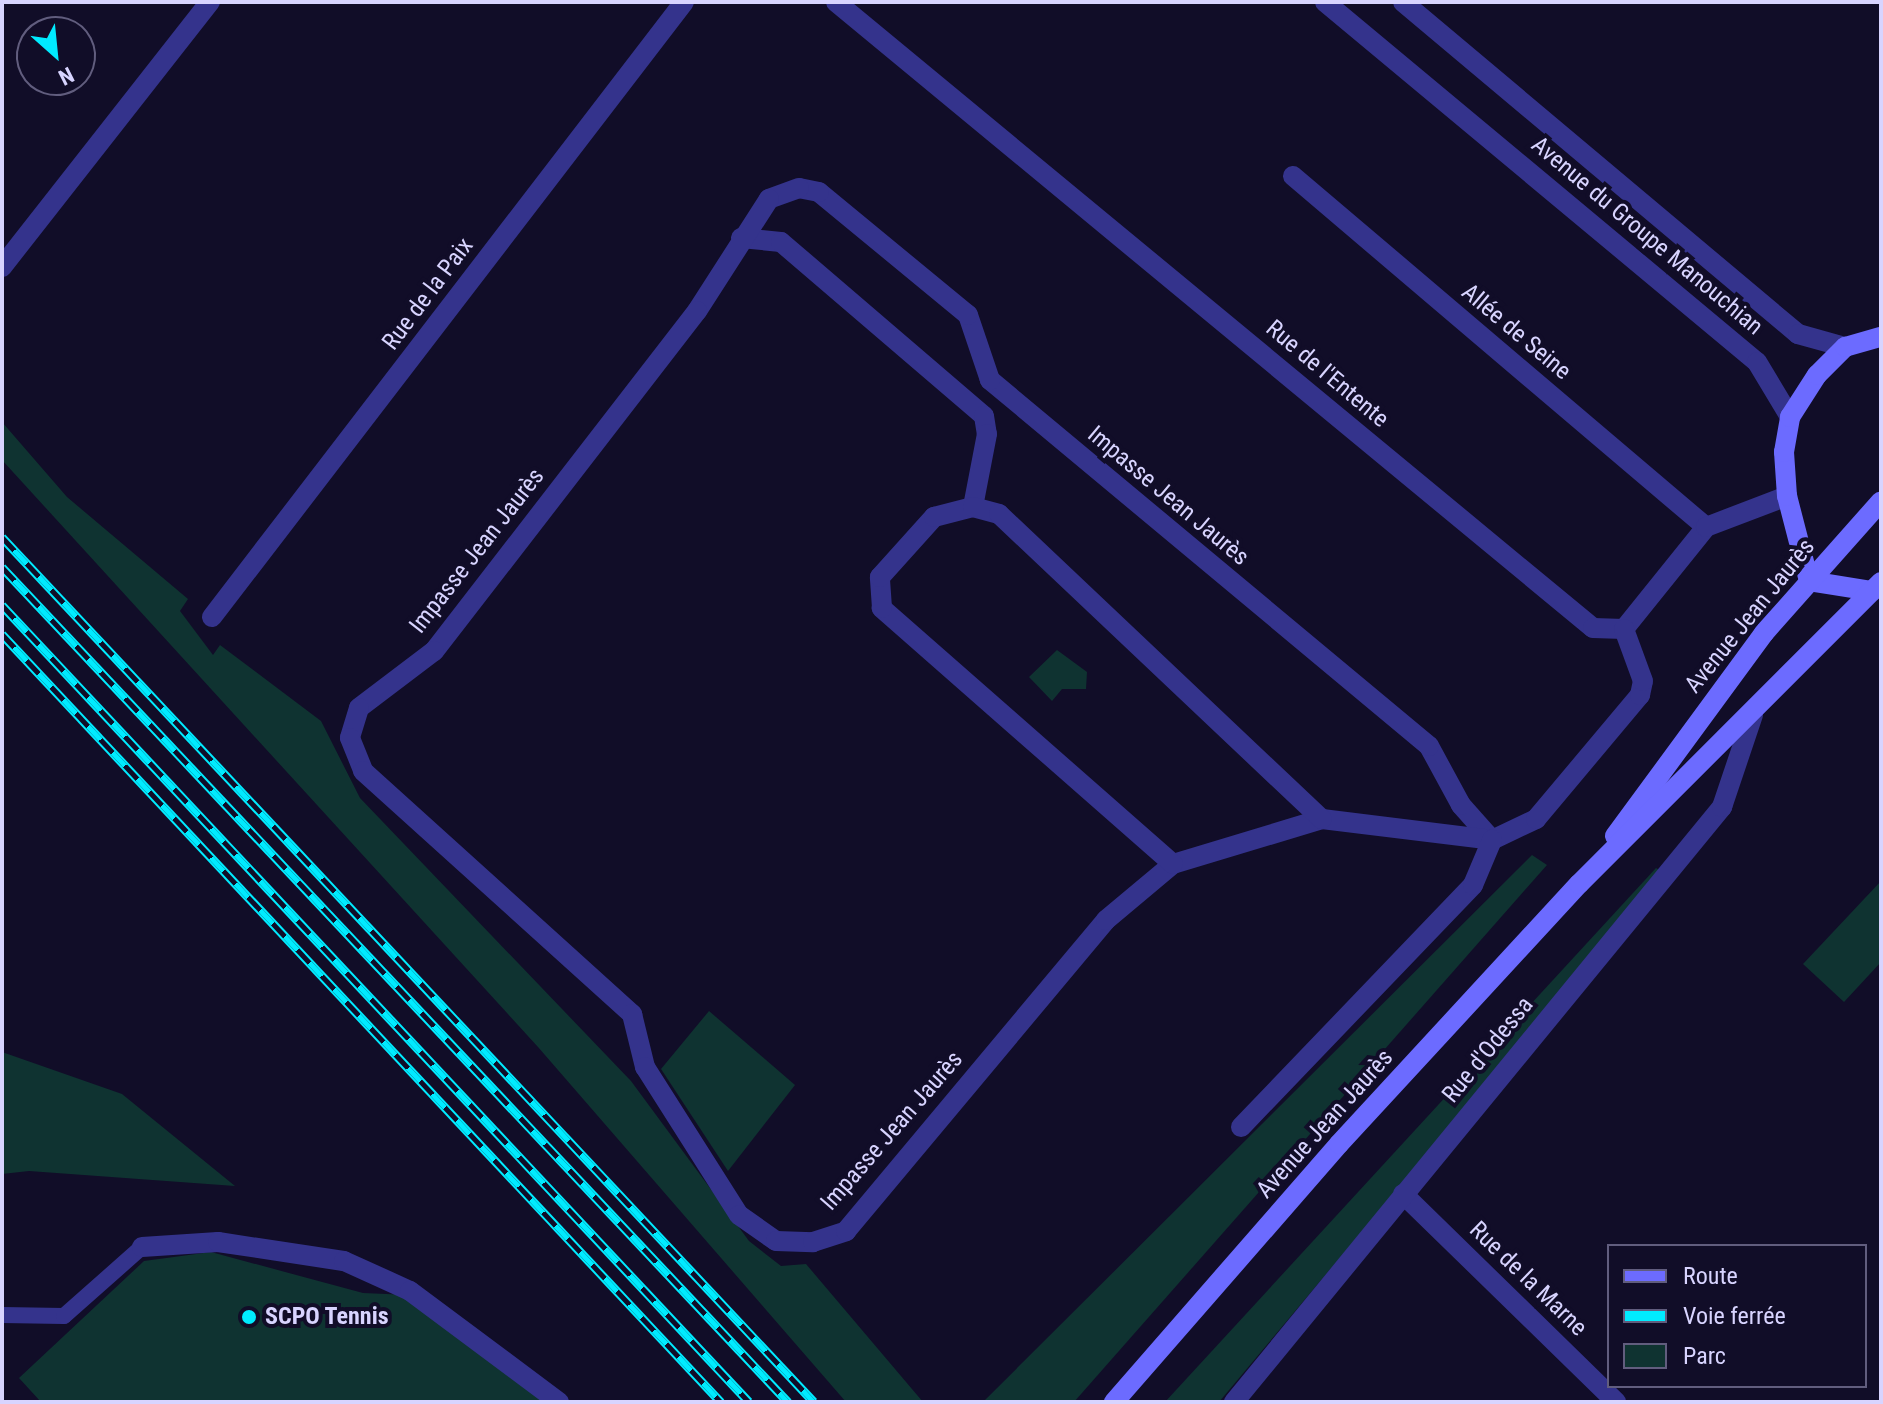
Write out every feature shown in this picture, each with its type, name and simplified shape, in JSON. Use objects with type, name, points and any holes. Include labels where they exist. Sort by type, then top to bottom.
[{"type":"main road","points":[[1877,586],[1809,581],[1787,496],[1784,452],[1790,417],[1817,375],[1845,347],[1881,337]]},
{"type":"main road","name":"Avenue Jean Jaurès","points":[[1579,884],[1764,633],[1881,501]]},
{"type":"main road","name":"Avenue Jean Jaurès","points":[[1114,1402],[1339,1144],[1579,884],[1753,715],[1877,586]]},
{"type":"street","points":[[2,267],[210,2]]},
{"type":"street","name":"Rue de la Paix","points":[[212,617],[684,2]]},
{"type":"street","name":"Rue de l'Entente","points":[[836,2],[1593,628],[1624,629]]},
{"type":"street","name":"Avenue du Groupe Manouchian","points":[[1325,2],[1757,362],[1790,417]]},
{"type":"street","name":"Avenue du Groupe Manouchian","points":[[1403,2],[1798,334],[1845,347]]},
{"type":"street","name":"Allée de Seine","points":[[1293,176],[1706,527]]},
{"type":"street","name":"Impasse Jean Jaurès","points":[[799,188],[819,192],[968,315],[990,380],[1429,746],[1461,805],[1492,840],[1322,819],[1173,864],[1106,920],[846,1231],[813,1242],[776,1241],[739,1215],[645,1067],[632,1014],[363,771],[350,738],[359,708],[434,651],[697,311],[741,238],[769,199],[799,188]]},
{"type":"street","points":[[741,238],[781,242],[984,416],[987,434],[973,507]]},
{"type":"street","points":[[1241,1127],[1473,885],[1492,840],[1536,819],[1640,695],[1643,681],[1624,629],[1706,527],[1787,496]]},
{"type":"street","points":[[1173,864],[882,608],[880,577],[934,517],[973,507],[999,514],[1322,819]]},
{"type":"street","name":"Rue d'Odessa","points":[[1234,1402],[1722,807],[1753,715]]},
{"type":"street","name":"Rue de la Marne","points":[[1403,1194],[1616,1402]]},
{"type":"street","points":[[142,1247],[218,1242],[344,1261],[410,1291],[559,1402]]},
{"type":"lane","points":[[2,1315],[64,1316],[142,1247]]},
{"type":"green space","points":[[2,422],[67,497],[188,599],[180,611],[213,655],[220,645],[321,721],[360,798],[631,1081],[749,1241],[781,1266],[806,1264],[923,1402],[846,1402],[538,1047],[2,460]]},
{"type":"green space","points":[[1057,650],[1087,672],[1086,689],[1062,689],[1052,701],[1029,677]]},
{"type":"green space","points":[[1532,855],[1547,865],[1074,1402],[983,1402]]},
{"type":"green space","points":[[1656,868],[1663,872],[1219,1402],[1165,1402]]},
{"type":"green space","points":[[1881,881],[1881,962],[1844,1002],[1803,964]]},
{"type":"green space","points":[[709,1011],[795,1085],[728,1171],[661,1069]]},
{"type":"green space","points":[[2,1052],[122,1094],[235,1186],[29,1171],[2,1174]]},
{"type":"green space","name":"SCPO Tennis","points":[[211,1252],[363,1293],[409,1295],[546,1402],[41,1402],[19,1378],[144,1261]]},
{"type":"railway","points":[[2,537],[814,1402]]},
{"type":"railway","points":[[2,567],[788,1402]]},
{"type":"railway","points":[[2,605],[749,1402]]},
{"type":"railway","points":[[2,634],[721,1402]]},
{"type":"place","name":"SCPO Tennis","points":[[249,1317]]}]
